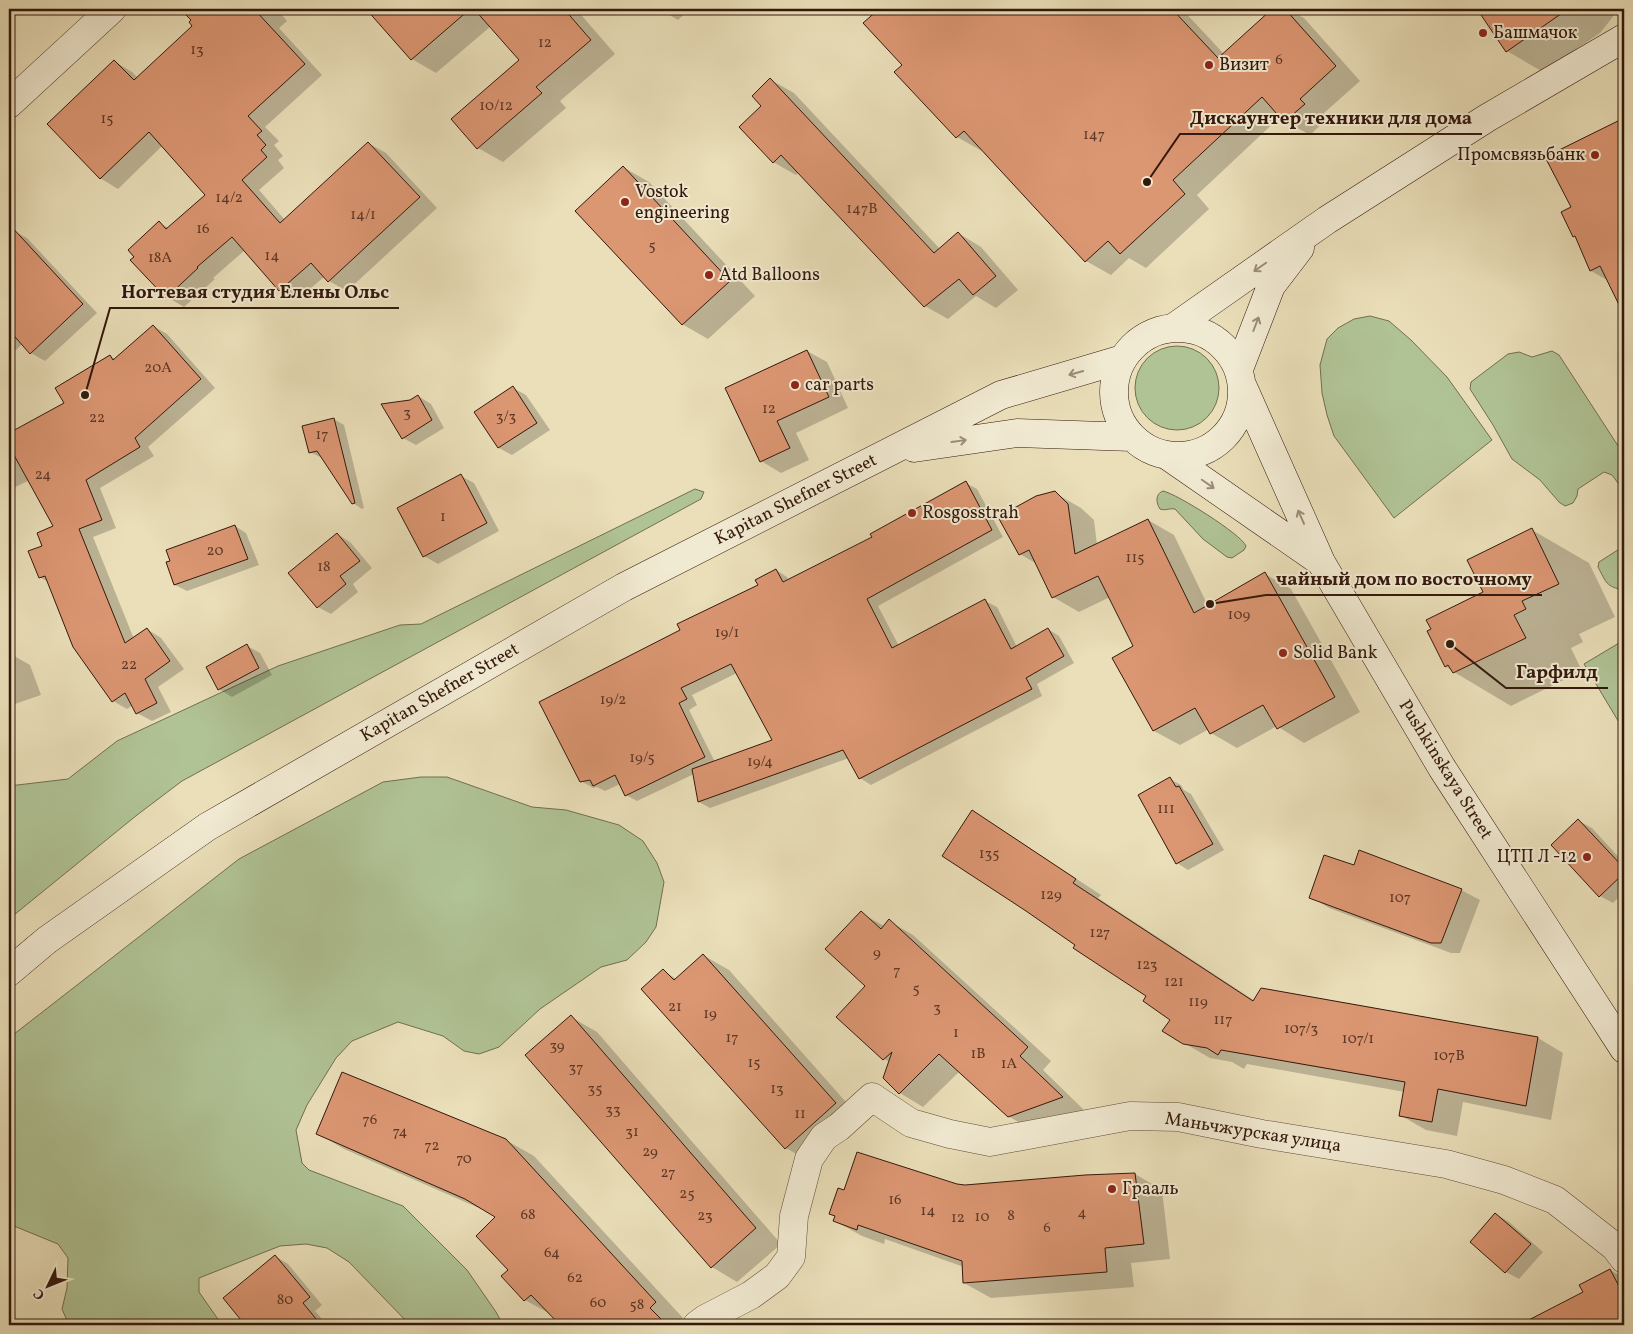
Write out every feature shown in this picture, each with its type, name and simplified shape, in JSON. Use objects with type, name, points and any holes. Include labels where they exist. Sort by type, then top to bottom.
[{"type":"main road","points":[[9,104],[112,9]]},
{"type":"main road","points":[[1173,328],[1314,229],[1487,118],[1624,38]]},
{"type":"main road","points":[[1241,378],[1228,352],[1213,338],[1193,330],[1173,328],[1153,333],[1136,344],[1123,359],[1114,386],[1117,413],[1132,437],[1145,448],[1168,456],[1198,454],[1222,440],[1239,415],[1241,378],[1271,286],[1314,229]]},
{"type":"main road","name":"Kapitan Shefner Street","points":[[9,972],[47,940],[207,827],[624,587],[1001,395],[1123,359]]},
{"type":"main road","name":"Pushkinskaya Street","points":[[1241,378],[1321,562],[1442,768],[1624,1049]]},
{"type":"main road","name":"Kapitan Shefner Street","points":[[893,451],[1017,433],[1132,437]]},
{"type":"main road","name":"Pushkinskaya Street","points":[[1168,456],[1321,562]]},
{"type":"main road","name":"Маньчжурская улица","points":[[697,1325],[705,1318],[750,1295],[777,1276],[791,1257],[794,1216],[809,1159],[824,1137],[839,1127],[872,1097],[911,1123],[950,1134],[990,1142],[1130,1116],[1178,1118],[1262,1134],[1446,1164],[1504,1180],[1555,1200],[1615,1247],[1624,1259]]},
{"type":"green space","points":[[1370,316],[1389,321],[1411,340],[1447,377],[1492,440],[1394,518],[1334,436],[1322,393],[1320,365],[1327,339],[1338,328],[1354,319]]},
{"type":"green space","points":[[1177,346],[1193,349],[1212,365],[1216,372],[1219,388],[1216,404],[1200,423],[1193,427],[1177,430],[1161,427],[1142,411],[1138,404],[1135,388],[1138,372],[1154,353],[1161,349]]},
{"type":"green space","points":[[1552,351],[1559,355],[1624,455],[1624,491],[1612,475],[1604,472],[1578,489],[1573,503],[1565,506],[1559,502],[1540,480],[1512,459],[1470,389],[1471,382],[1508,354],[1519,352],[1532,357]]},
{"type":"green space","points":[[695,489],[704,492],[701,499],[182,781],[9,919],[9,786],[68,779],[117,741],[278,666],[400,625],[421,624]]},
{"type":"green space","points":[[1163,491],[1181,499],[1221,524],[1242,540],[1246,546],[1244,550],[1232,558],[1227,557],[1203,539],[1175,509],[1160,509],[1157,499],[1160,492]]},
{"type":"green space","points":[[1624,546],[1624,590],[1607,583],[1598,567],[1599,562]]},
{"type":"green space","points":[[1619,643],[1624,652],[1624,721],[1620,724],[1584,664]]},
{"type":"green space","points":[[421,777],[447,777],[532,807],[566,810],[619,825],[643,841],[657,863],[664,882],[656,927],[646,942],[627,960],[601,967],[540,1009],[499,1047],[479,1054],[464,1051],[443,1036],[398,1022],[352,1041],[336,1058],[307,1105],[296,1130],[302,1163],[309,1170],[403,1206],[467,1270],[503,1325],[410,1325],[349,1262],[327,1248],[306,1244],[280,1246],[199,1278],[199,1292],[222,1325],[69,1325],[62,1309],[67,1288],[68,1258],[58,1244],[9,1224],[9,1038],[239,859],[383,782]]},
{"type":"building","points":[[180,9],[254,9],[305,64],[248,116],[262,131],[257,135],[266,145],[261,150],[267,157],[242,180],[280,223],[368,142],[420,197],[328,282],[311,263],[279,291],[232,237],[197,267],[166,298],[130,260],[134,257],[128,250],[159,221],[166,229],[205,195],[149,132],[100,179],[47,124],[114,60],[134,80],[192,26],[189,22],[191,20]]},
{"type":"building","points":[[366,9],[470,9],[411,60]]},
{"type":"building","points":[[474,9],[564,9],[591,40],[536,87],[542,93],[477,149],[451,119],[519,60]]},
{"type":"building","points":[[879,9],[1172,9],[1218,58],[1272,9],[1285,9],[1336,66],[1300,99],[1305,104],[1284,122],[1262,97],[1173,180],[1185,194],[1120,254],[1108,241],[1085,262],[964,131],[956,138],[894,72],[902,65],[863,23]]},
{"type":"building","points":[[1477,9],[1568,9],[1506,52]]},
{"type":"building","points":[[770,78],[934,253],[958,232],[996,276],[973,295],[959,279],[924,307],[781,155],[773,163],[739,127],[761,106],[752,96]]},
{"type":"building","points":[[1624,118],[1624,315],[1600,266],[1590,271],[1575,236],[1573,237],[1561,212],[1571,207],[1545,157]]},
{"type":"building","points":[[623,166],[730,281],[682,325],[575,211]]},
{"type":"building","points":[[9,224],[83,304],[30,354],[9,330]]},
{"type":"building","points":[[153,325],[201,379],[135,438],[140,447],[86,480],[102,520],[79,529],[125,643],[147,628],[170,661],[145,679],[157,703],[136,714],[125,693],[112,702],[73,647],[45,576],[39,578],[28,551],[42,546],[37,533],[53,526],[9,446],[9,433],[64,403],[55,388],[110,355],[113,360]]},
{"type":"building","points":[[807,350],[829,397],[777,421],[790,448],[760,462],[725,388]]},
{"type":"building","points":[[513,386],[537,423],[498,448],[474,412]]},
{"type":"building","points":[[418,395],[432,420],[402,439],[381,404],[410,400]]},
{"type":"building","points":[[334,418],[355,503],[352,504],[317,451],[309,453],[302,426]]},
{"type":"building","points":[[461,474],[487,523],[423,557],[397,508]]},
{"type":"building","points":[[966,481],[992,530],[867,599],[892,648],[985,599],[1011,649],[1048,628],[1064,656],[1026,678],[1032,689],[859,779],[843,750],[698,802],[692,769],[772,740],[731,664],[681,688],[687,699],[679,703],[705,757],[625,796],[615,775],[593,786],[590,780],[580,782],[539,702],[680,630],[677,624],[758,585],[755,580],[776,569],[783,582],[872,537],[870,534]]},
{"type":"building","points":[[1055,491],[1068,504],[1075,554],[1148,519],[1194,613],[1265,572],[1335,697],[1277,729],[1263,705],[1210,734],[1195,708],[1153,731],[1112,658],[1133,646],[1098,576],[1052,598],[1029,550],[1019,555],[998,517],[1036,496]]},
{"type":"building","points":[[235,525],[248,559],[174,585],[166,562],[170,561],[166,550]]},
{"type":"building","points":[[1532,528],[1559,584],[1522,601],[1526,609],[1514,615],[1526,638],[1453,673],[1448,665],[1445,667],[1427,631],[1431,629],[1426,620],[1483,592],[1467,560]]},
{"type":"building","points":[[337,533],[360,561],[340,576],[346,584],[317,608],[288,573]]},
{"type":"building","points":[[247,644],[259,668],[218,690],[206,667]]},
{"type":"building","points":[[1170,777],[1176,787],[1179,786],[1213,844],[1176,864],[1138,795]]},
{"type":"building","points":[[972,810],[1076,879],[1073,883],[1253,1001],[1261,988],[1538,1037],[1526,1106],[1438,1089],[1432,1122],[1399,1116],[1405,1082],[1221,1050],[1218,1055],[1207,1048],[1183,1044],[1162,1031],[1170,1020],[1143,1001],[1146,996],[1073,948],[1075,945],[1026,911],[942,856]]},
{"type":"building","name":"ЦТП Л -12","points":[[1578,819],[1624,868],[1624,873],[1599,897],[1551,845]]},
{"type":"building","points":[[1359,850],[1462,889],[1441,943],[1431,943],[1309,898],[1324,855],[1354,865]]},
{"type":"building","points":[[861,911],[881,929],[889,919],[1028,1047],[1020,1056],[1063,1097],[1008,1117],[939,1054],[899,1094],[883,1078],[892,1052],[883,1060],[836,1017],[865,986],[825,949]]},
{"type":"building","points":[[703,954],[836,1103],[785,1149],[641,989],[663,969],[674,980]]},
{"type":"building","points":[[571,1015],[756,1228],[711,1268],[525,1055]]},
{"type":"building","points":[[342,1072],[506,1139],[656,1302],[650,1308],[667,1325],[560,1325],[531,1295],[524,1301],[501,1276],[508,1270],[476,1236],[495,1217],[465,1199],[316,1134]]},
{"type":"building","points":[[857,1152],[965,1185],[1085,1175],[1135,1173],[1144,1244],[1105,1248],[1107,1272],[963,1283],[962,1261],[858,1225],[857,1230],[833,1221],[835,1216],[829,1214],[838,1188],[844,1190]]},
{"type":"building","points":[[1495,1213],[1531,1244],[1505,1273],[1470,1242]]},
{"type":"building","points":[[275,1255],[310,1297],[303,1303],[321,1325],[245,1325],[223,1298]]},
{"type":"building","points":[[1610,1269],[1624,1296],[1624,1325],[1519,1325],[1583,1292],[1579,1285]]},
{"type":"place","name":"Башмачок","points":[[1483,33]]},
{"type":"place","name":"Визит","points":[[1209,65]]},
{"type":"place","name":"Промсвязьбанк","points":[[1595,155]]},
{"type":"place","name":"Дискаунтер техники для дома","points":[[1147,182]]},
{"type":"place","name":"Vostok engineering","points":[[625,202]]},
{"type":"place","name":"Atd Balloons","points":[[709,275]]},
{"type":"place","name":"car parts","points":[[795,385]]},
{"type":"place","name":"Ногтевая студия Елены Ольс","points":[[85,395]]},
{"type":"place","name":"Rosgosstrah","points":[[912,513]]},
{"type":"place","name":"чайный дом по восточному","points":[[1210,604]]},
{"type":"place","name":"Гарфилд","points":[[1450,644]]},
{"type":"place","name":"Solid Bank","points":[[1283,653]]},
{"type":"place","name":"ЦТП Л -12","points":[[1587,857]]},
{"type":"place","name":"Грааль","points":[[1112,1189]]}]
